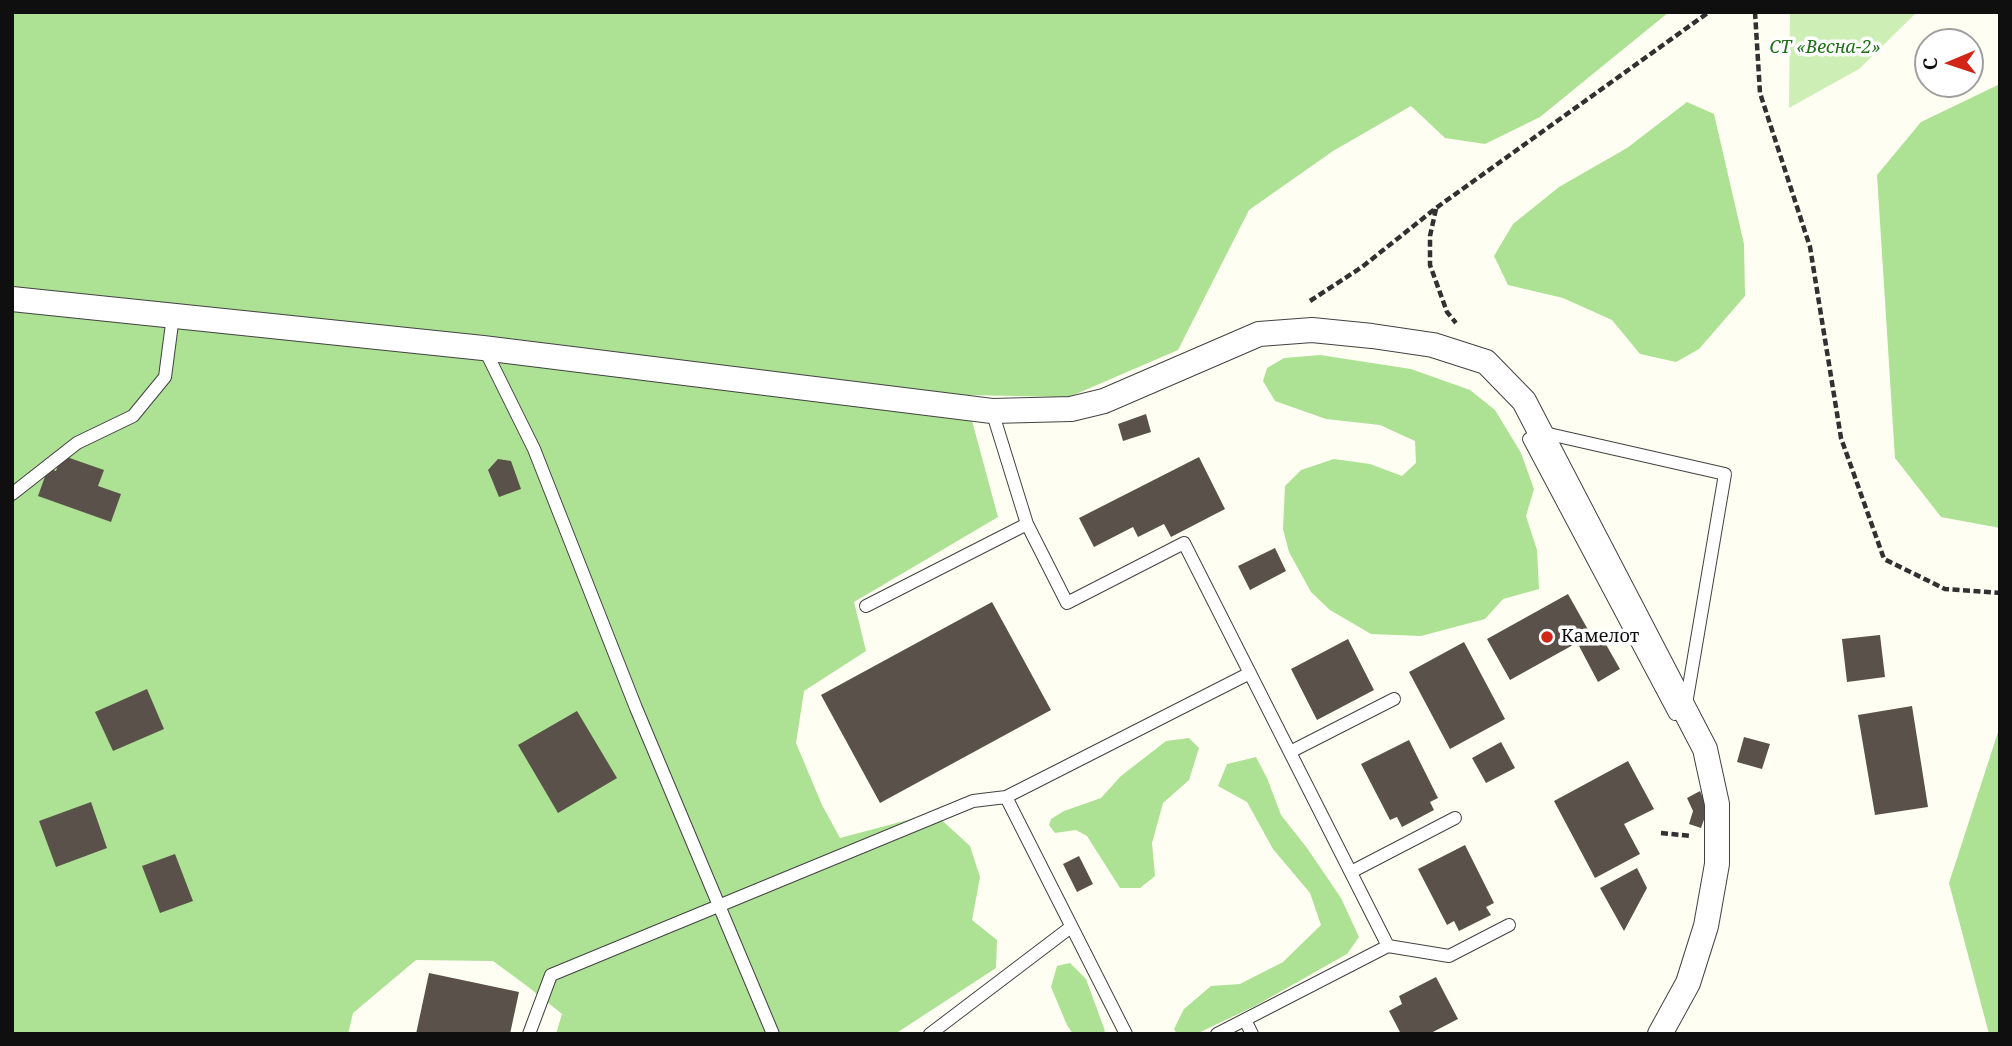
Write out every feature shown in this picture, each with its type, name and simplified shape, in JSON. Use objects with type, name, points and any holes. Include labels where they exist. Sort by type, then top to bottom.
[{"type":"street","points":[[12,299],[483,348],[992,411],[1071,410],[1104,401],[1259,334],[1312,330],[1372,337],[1433,345],[1486,362],[1524,401],[1705,749],[1717,804],[1717,864],[1706,926],[1688,983],[1660,1034]]},
{"type":"lane","points":[[12,494],[77,443],[133,416],[165,377],[173,316]]},
{"type":"lane","points":[[483,348],[534,449],[636,708],[773,1034]]},
{"type":"lane","points":[[992,411],[1027,524],[1067,603],[1184,543],[1388,946]]},
{"type":"lane","points":[[1540,432],[1725,474],[1685,710]]},
{"type":"lane","points":[[866,606],[1027,524]]},
{"type":"lane","points":[[529,1034],[551,975],[973,801],[1006,797],[1250,673]]},
{"type":"lane","points":[[1290,752],[1394,699]]},
{"type":"lane","points":[[1006,797],[1126,1034]]},
{"type":"lane","points":[[1351,872],[1455,818]]},
{"type":"lane","points":[[1217,1034],[1388,946],[1449,956],[1509,925]]},
{"type":"lane","points":[[930,1034],[1071,927]]},
{"type":"lane","points":[[1245,1020],[1252,1034]]},
{"type":"path","points":[[1305,304],[1362,267],[1436,208],[1709,12]]},
{"type":"path","points":[[1755,12],[1760,93],[1810,247],[1842,438],[1884,559],[1945,589],[2000,593]]},
{"type":"path","points":[[1436,208],[1430,236],[1430,265],[1447,312],[1486,362]]},
{"type":"path","points":[[1661,833],[1700,837]]},
{"type":"green space","points":[[12,12],[1669,12],[1540,117],[1485,144],[1445,138],[1411,106],[1333,151],[1249,210],[1178,350],[1069,397],[965,395],[998,517],[854,602],[866,651],[804,691],[796,743],[822,805],[840,838],[934,813],[970,846],[980,877],[972,920],[997,940],[996,968],[895,1034],[556,1034],[562,1014],[493,961],[416,960],[353,1013],[348,1034],[12,1034]]},
{"type":"green space","name":"СТ «Весна-2»","points":[[1790,12],[1917,12],[1859,69],[1789,108]]},
{"type":"green space","points":[[2000,84],[2000,528],[1941,517],[1895,458],[1877,175],[1921,122],[1971,98],[1984,98],[1984,92]]},
{"type":"green space","points":[[1687,102],[1714,114],[1744,244],[1745,296],[1699,349],[1676,362],[1640,354],[1612,320],[1563,298],[1508,285],[1494,256],[1513,224],[1559,187],[1627,148]]},
{"type":"green space","points":[[1320,355],[1411,369],[1470,390],[1495,410],[1521,453],[1534,489],[1526,516],[1537,550],[1539,589],[1503,599],[1485,619],[1421,636],[1371,634],[1330,610],[1311,592],[1289,552],[1283,529],[1285,486],[1301,470],[1334,459],[1370,464],[1402,476],[1416,463],[1415,441],[1380,425],[1326,419],[1275,401],[1263,381],[1267,368],[1284,358]]},
{"type":"green space","points":[[2000,726],[2000,1034],[1989,1034],[1949,883]]},
{"type":"green space","points":[[1189,738],[1199,748],[1189,780],[1163,803],[1152,843],[1155,876],[1140,888],[1120,888],[1087,836],[1076,830],[1055,833],[1049,825],[1051,819],[1064,811],[1101,798],[1121,776],[1166,741]]},
{"type":"green space","points":[[1256,757],[1281,815],[1341,898],[1359,937],[1347,954],[1255,1006],[1196,1034],[1177,1034],[1174,1029],[1184,1009],[1211,986],[1240,984],[1283,962],[1321,925],[1310,893],[1273,849],[1247,802],[1218,786],[1227,764]]},
{"type":"green space","points":[[1070,963],[1086,979],[1105,1031],[1102,1034],[1073,1034],[1067,1025],[1051,987],[1057,966]]},
{"type":"building","points":[[1146,414],[1151,432],[1123,441],[1118,424]]},
{"type":"building","points":[[61,455],[104,470],[98,486],[121,494],[111,522],[38,496],[48,468],[56,471]]},
{"type":"building","points":[[1199,457],[1225,509],[1171,537],[1164,524],[1138,537],[1133,527],[1094,547],[1079,518]]},
{"type":"building","points":[[498,459],[511,461],[521,489],[499,497],[488,470]]},
{"type":"building","points":[[1275,548],[1286,571],[1250,590],[1238,566]]},
{"type":"building","points":[[1568,594],[1591,635],[1510,680],[1487,639]]},
{"type":"building","points":[[992,602],[1051,710],[880,803],[821,695]]},
{"type":"building","points":[[1600,634],[1620,669],[1598,682],[1579,646]]},
{"type":"building","points":[[1880,635],[1885,677],[1847,682],[1842,639]]},
{"type":"building","points":[[1348,639],[1374,690],[1317,720],[1291,669]]},
{"type":"building","points":[[1464,642],[1505,719],[1450,749],[1409,672]]},
{"type":"building","points":[[147,689],[164,729],[113,751],[95,712]]},
{"type":"building","points":[[1912,706],[1928,807],[1875,815],[1858,715]]},
{"type":"building","points":[[577,711],[617,778],[558,813],[518,745]]},
{"type":"building","points":[[1744,737],[1770,744],[1762,769],[1737,762]]},
{"type":"building","points":[[1409,740],[1438,798],[1430,802],[1434,810],[1402,827],[1397,817],[1390,820],[1361,764]]},
{"type":"building","points":[[1501,742],[1515,768],[1486,783],[1472,758]]},
{"type":"building","points":[[1628,761],[1654,809],[1624,824],[1640,854],[1595,878],[1554,801]]},
{"type":"building","points":[[1700,791],[1707,811],[1701,828],[1689,824],[1693,811],[1687,798]]},
{"type":"building","points":[[91,802],[107,848],[56,867],[39,821]]},
{"type":"building","points":[[1465,845],[1494,903],[1486,907],[1491,915],[1459,931],[1454,921],[1447,925],[1418,869]]},
{"type":"building","points":[[175,854],[193,901],[160,913],[142,866]]},
{"type":"building","points":[[1079,856],[1093,884],[1077,892],[1063,864]]},
{"type":"building","points":[[1637,868],[1647,888],[1624,931],[1600,888]]},
{"type":"building","points":[[429,973],[519,992],[510,1034],[416,1034]]},
{"type":"building","points":[[1436,977],[1458,1019],[1429,1034],[1401,1034],[1389,1011],[1402,1004],[1399,996]]},
{"type":"place","name":"Камелот","points":[[1547,637]]}]
